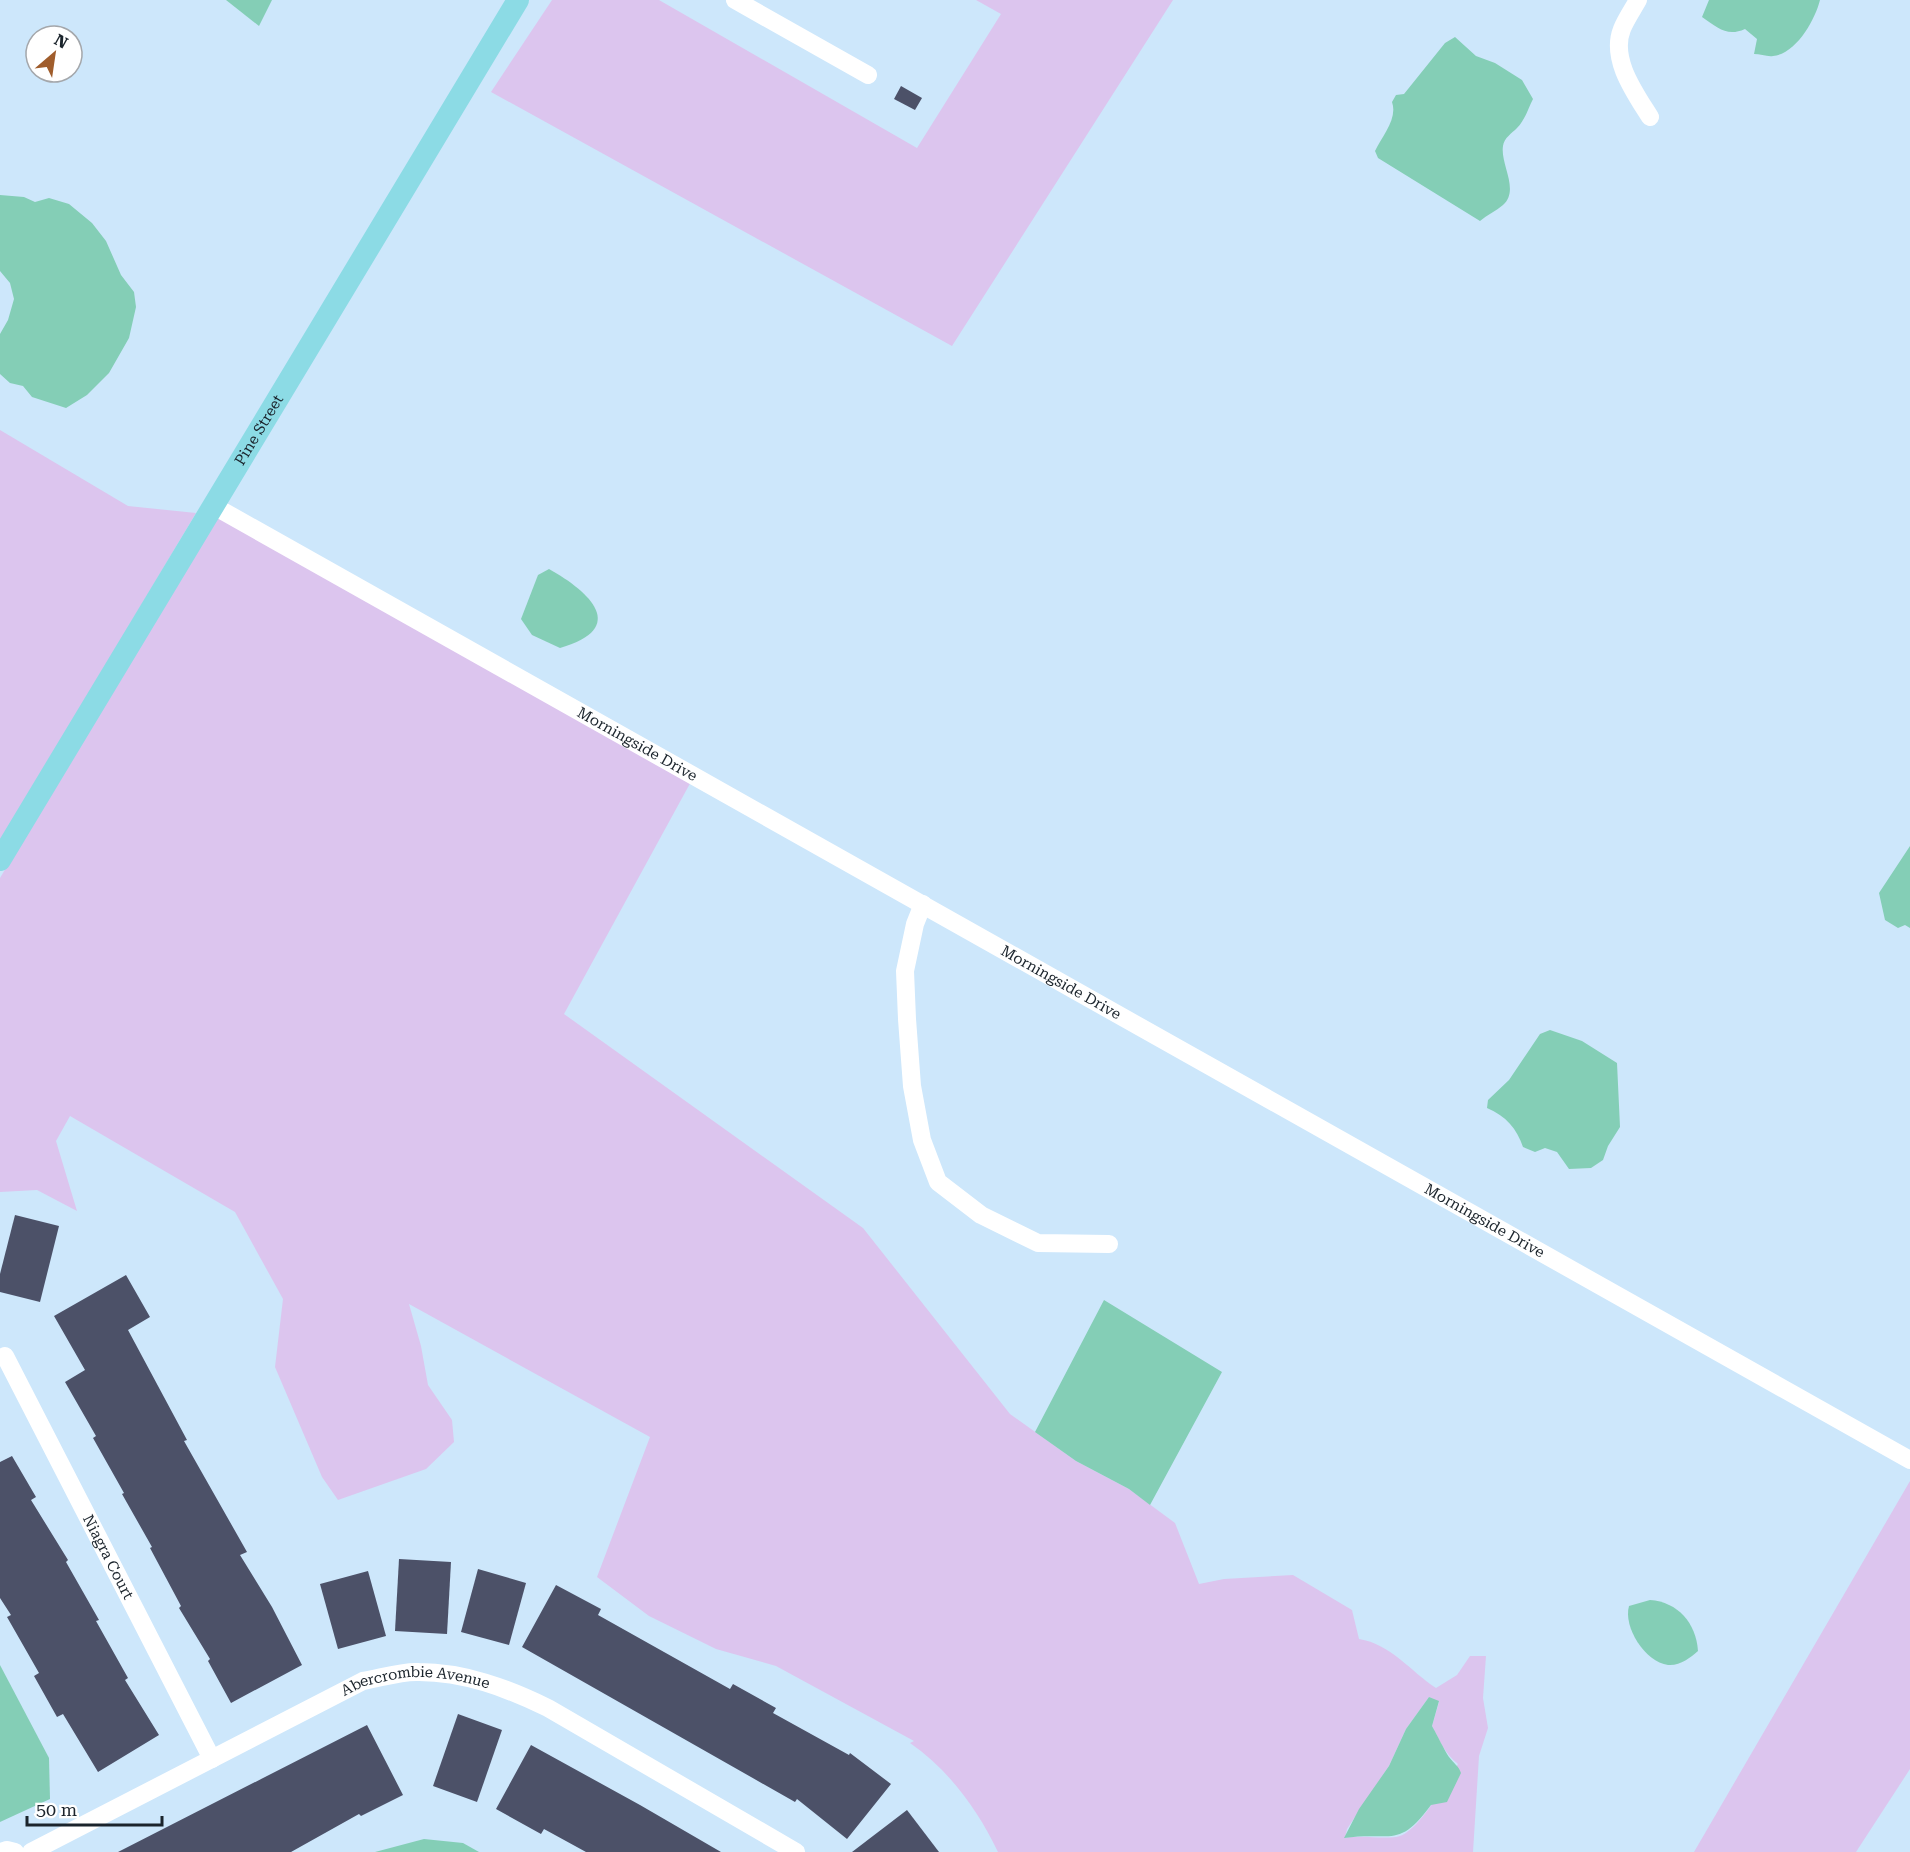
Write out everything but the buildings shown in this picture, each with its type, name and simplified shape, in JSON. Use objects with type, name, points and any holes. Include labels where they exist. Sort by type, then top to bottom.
[{"type":"main road","name":"Pine Street","points":[[0,860],[518,0]]},
{"type":"street","points":[[735,0],[868,75]]},
{"type":"street","points":[[1638,0],[1621,31],[1620,54],[1628,81],[1650,117]]},
{"type":"street","name":"Morningside Drive","points":[[212,505],[1910,1460]]},
{"type":"street","points":[[923,904],[915,924],[905,971],[907,1019],[912,1086],[921,1140],[938,1182],[981,1215],[1038,1243],[1109,1244]]},
{"type":"street","name":"Niagra Court","points":[[6,1356],[212,1759]]},
{"type":"street","name":"Abercrombie Avenue","points":[[31,1852],[363,1681],[418,1671],[467,1677],[509,1689],[548,1708],[796,1852]]},
{"type":"street","points":[[0,1852],[7,1850],[15,1852]]},
{"type":"shaded area","points":[[226,0],[272,0],[259,26]]},
{"type":"shaded area","points":[[552,0],[659,0],[917,148],[1001,14],[976,0],[1173,0],[952,346],[491,92]]},
{"type":"shaded area","points":[[1709,0],[1820,0],[1814,17],[1797,43],[1781,54],[1771,56],[1754,54],[1757,39],[1745,29],[1728,32],[1702,17]]},
{"type":"shaded area","points":[[1455,37],[1476,56],[1495,63],[1522,80],[1533,99],[1522,122],[1504,143],[1503,153],[1510,184],[1508,199],[1480,221],[1378,158],[1375,151],[1391,121],[1392,102],[1396,95],[1404,94],[1445,43]]},
{"type":"shaded area","points":[[0,195],[24,197],[35,202],[49,198],[69,204],[92,223],[106,241],[121,275],[134,292],[136,307],[129,338],[109,373],[87,395],[66,408],[32,397],[23,386],[10,383],[0,374],[0,334],[8,320],[14,299],[10,283],[0,271]]},
{"type":"shaded area","points":[[0,430],[128,506],[196,513],[0,842]]},
{"type":"shaded area","points":[[216,516],[693,778],[564,1014],[863,1228],[1010,1414],[1076,1461],[1129,1489],[1175,1523],[1199,1584],[1224,1579],[1293,1575],[1352,1610],[1359,1639],[1391,1652],[1436,1688],[1457,1675],[1470,1656],[1486,1656],[1483,1698],[1488,1728],[1479,1756],[1473,1852],[998,1852],[972,1806],[950,1778],[910,1743],[914,1741],[776,1666],[716,1649],[649,1616],[597,1577],[650,1437],[409,1304],[421,1346],[428,1385],[452,1420],[454,1442],[426,1469],[338,1500],[322,1477],[275,1367],[283,1299],[235,1212],[70,1116],[56,1141],[77,1211],[37,1190],[0,1192],[0,878]],"holes":[[[1429,1697],[1439,1702],[1432,1726],[1446,1752],[1458,1764],[1422,1818],[1404,1834],[1396,1837],[1345,1838],[1347,1829],[1389,1766],[1406,1729]]]},
{"type":"shaded area","points":[[549,569],[578,588],[589,599],[596,610],[598,620],[593,630],[581,640],[560,648],[532,635],[521,619],[538,575]]},
{"type":"shaded area","points":[[1910,846],[1910,928],[1905,925],[1898,928],[1885,920],[1879,893]]},
{"type":"shaded area","points":[[1550,1030],[1582,1041],[1617,1063],[1620,1127],[1608,1146],[1603,1160],[1591,1168],[1569,1169],[1557,1152],[1545,1148],[1535,1152],[1523,1147],[1518,1134],[1510,1124],[1487,1108],[1488,1100],[1509,1080],[1540,1034]]},
{"type":"shaded area","points":[[1104,1300],[1222,1372],[1150,1505],[1129,1489],[1076,1461],[1035,1432]]},
{"type":"shaded area","points":[[1910,1481],[1910,1769],[1856,1852],[1694,1852]]},
{"type":"shaded area","points":[[1650,1600],[1669,1605],[1684,1616],[1694,1632],[1698,1651],[1684,1661],[1668,1665],[1659,1662],[1644,1651],[1629,1624],[1628,1614],[1629,1606]]},
{"type":"shaded area","points":[[0,1665],[49,1758],[50,1799],[0,1822]]},
{"type":"shaded area","points":[[1429,1697],[1439,1701],[1432,1726],[1461,1773],[1447,1802],[1431,1805],[1410,1828],[1393,1836],[1344,1838],[1359,1809],[1389,1766],[1406,1729]]},
{"type":"shaded area","points":[[424,1839],[463,1843],[479,1852],[375,1852]]}]
